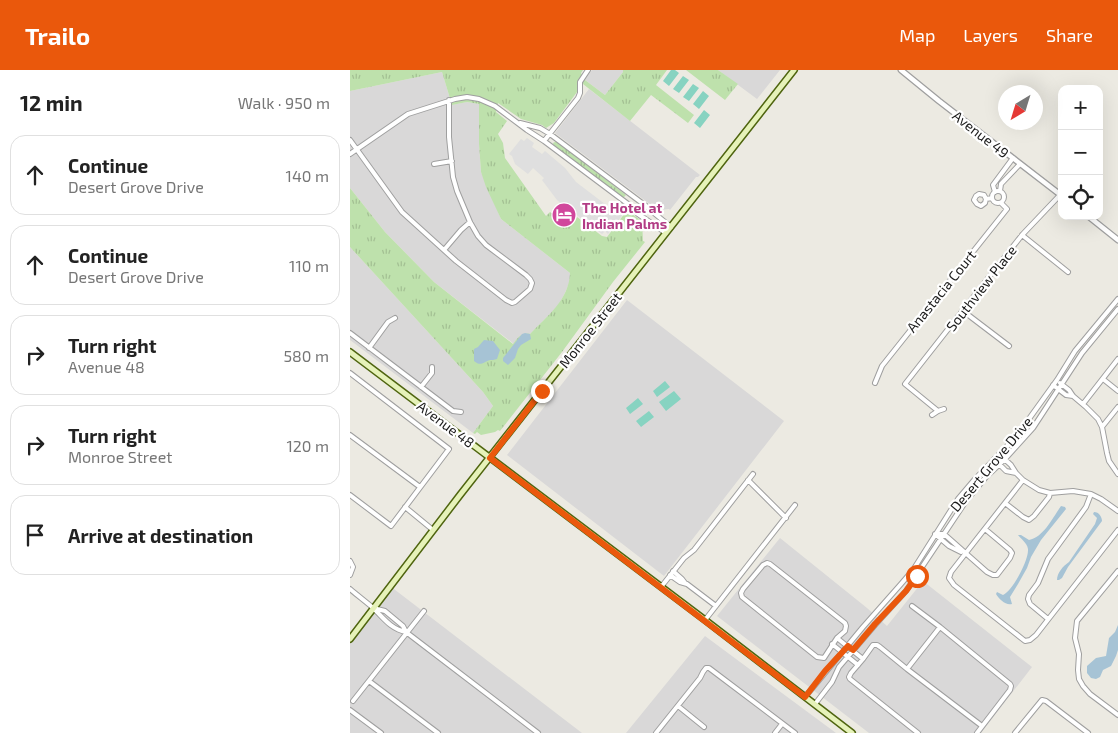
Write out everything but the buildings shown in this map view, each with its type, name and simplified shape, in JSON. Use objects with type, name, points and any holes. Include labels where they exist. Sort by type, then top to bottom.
[{"type":"main road","name":"Monroe Street","points":[[350,639],[433,530],[794,70]]},
{"type":"main road","name":"Avenue 48","points":[[350,352],[852,733]]},
{"type":"street","points":[[544,141],[578,98],[580,82],[588,70]]},
{"type":"street","name":"Avenue 49","points":[[901,70],[1058,194]]},
{"type":"street","points":[[350,154],[408,114],[449,100],[461,98],[479,99],[491,103],[666,233]]},
{"type":"street","points":[[350,140],[398,208],[456,261],[506,300],[512,303],[518,301],[530,289],[532,283],[530,279],[486,245],[478,236],[470,222],[455,184],[448,130],[449,100]]},
{"type":"street","points":[[516,122],[540,128],[550,134],[671,227]]},
{"type":"street","points":[[997,191],[993,185],[1013,158]]},
{"type":"street","points":[[434,164],[452,161]]},
{"type":"street","points":[[992,198],[993,193],[997,191],[1020,164]]},
{"type":"street","name":"Anastacia Court","points":[[875,383],[882,366],[1007,209],[1002,202],[1004,194],[997,191]]},
{"type":"street","points":[[986,199],[992,198]]},
{"type":"street","points":[[992,198],[994,202],[1002,202]]},
{"type":"street","name":"Southview Place","points":[[938,411],[905,384],[1022,235],[1058,199]]},
{"type":"street","points":[[1093,220],[1118,240]]},
{"type":"street","points":[[444,250],[470,222]]},
{"type":"street","points":[[1022,235],[1068,272]]},
{"type":"street","name":"Desert Grove Drive","points":[[815,704],[832,682],[839,667],[906,591],[966,501],[1033,428],[1082,353],[1116,315],[1118,299]]},
{"type":"street","name":"Desert Grove Drive","points":[[805,697],[863,626],[913,570],[967,488],[1010,443],[1026,423],[1057,380],[1074,351],[1110,309],[1117,306]]},
{"type":"street","points":[[1110,309],[1116,315]]},
{"type":"street","points":[[963,311],[1009,346]]},
{"type":"street","points":[[369,348],[388,322],[395,318]]},
{"type":"street","points":[[350,333],[453,411],[461,412]]},
{"type":"street","points":[[1083,404],[1118,359]]},
{"type":"street","points":[[421,387],[432,373],[432,367]]},
{"type":"street","points":[[350,373],[449,449],[390,526],[350,496]]},
{"type":"street","points":[[1103,378],[1118,391]]},
{"type":"street","points":[[1057,380],[1094,414],[1102,427],[1107,454],[1118,474]]},
{"type":"street","points":[[1053,386],[1066,395],[1074,396]]},
{"type":"street","points":[[1102,427],[1118,407]]},
{"type":"street","points":[[932,415],[944,409]]},
{"type":"street","points":[[350,435],[420,487]]},
{"type":"street","points":[[999,454],[1011,464],[1023,480],[1039,490],[1050,493],[1074,491],[1091,494],[1118,511]]},
{"type":"street","points":[[994,459],[1006,471],[1016,473]]},
{"type":"street","points":[[1114,469],[1118,465]]},
{"type":"street","points":[[661,587],[684,558],[694,550],[753,474]]},
{"type":"street","points":[[748,480],[786,518]]},
{"type":"street","points":[[1023,480],[950,575],[951,582],[1025,640],[1028,641],[1033,638],[1118,530]]},
{"type":"street","points":[[1005,503],[1029,520],[1049,497],[1050,493]]},
{"type":"street","points":[[1048,619],[1030,604],[1028,599],[1038,583],[1048,559],[1086,507],[1091,494]]},
{"type":"street","points":[[704,620],[795,506]]},
{"type":"street","points":[[405,507],[433,530]]},
{"type":"street","points":[[935,534],[944,534],[953,540],[966,554],[993,575],[999,572],[1012,554],[1010,550],[985,530]]},
{"type":"street","points":[[935,534],[949,546],[966,554]]},
{"type":"street","points":[[350,562],[353,567],[350,575]]},
{"type":"street","points":[[770,564],[845,623],[845,631],[832,644],[825,656],[822,658],[817,657],[744,600],[741,593],[762,565],[770,564]]},
{"type":"street","points":[[1118,571],[1077,621],[1075,638],[1079,654],[1079,679],[1090,694],[1118,715]]},
{"type":"street","points":[[671,573],[682,578],[685,583],[716,606]]},
{"type":"street","points":[[350,589],[373,608],[385,611],[403,626],[406,632],[538,733]]},
{"type":"street","points":[[912,606],[1009,682],[1010,690],[977,733]]},
{"type":"street","points":[[353,701],[424,611]]},
{"type":"street","points":[[907,669],[940,627]]},
{"type":"street","points":[[837,638],[863,659]]},
{"type":"street","points":[[832,644],[858,665]]},
{"type":"street","points":[[918,733],[850,679],[849,675],[872,646],[877,645],[982,726]]},
{"type":"street","points":[[833,663],[839,667]]},
{"type":"street","points":[[656,733],[706,668],[712,670],[795,733]]},
{"type":"street","points":[[369,681],[438,733]]},
{"type":"street","points":[[1015,733],[1042,700],[1046,701],[1088,733]]},
{"type":"street","points":[[678,706],[704,727]]},
{"type":"street","points":[[1113,712],[1118,706]]},
{"type":"street","points":[[350,710],[381,733]]},
{"type":"street","points":[[775,733],[782,724]]},
{"type":"shaded area","points":[[592,70],[623,70],[623,72],[605,95],[585,80]]},
{"type":"shaded area","points":[[671,70],[679,73],[669,86],[663,81]]},
{"type":"shaded area","points":[[718,70],[780,70],[757,99]]},
{"type":"shaded area","points":[[442,72],[452,105],[467,102],[479,104],[481,172],[501,219],[570,273],[570,281],[557,307],[530,334],[525,333],[514,344],[434,282],[385,232],[350,188],[350,91]]},
{"type":"shaded area","points":[[683,76],[689,80],[679,93],[673,89]]},
{"type":"shaded area","points":[[693,84],[699,88],[689,101],[683,97]]},
{"type":"shaded area","points":[[589,89],[700,175],[696,177],[670,210],[659,211],[555,133]]},
{"type":"shaded area","points":[[703,91],[709,96],[699,109],[693,104]]},
{"type":"shaded area","points":[[704,110],[710,115],[700,128],[694,123]]},
{"type":"shaded area","points":[[527,138],[534,143],[532,147],[542,154],[545,151],[565,168],[576,182],[614,211],[617,207],[624,213],[608,234],[605,231],[602,234],[557,200],[542,180],[544,178],[533,168],[528,174],[515,164],[512,156],[509,154],[521,139],[524,141]]},
{"type":"shaded area","points":[[350,247],[483,392],[493,406],[473,433],[350,340]]},
{"type":"shaded area","points":[[627,300],[784,421],[664,576],[507,455]]},
{"type":"shaded area","points":[[522,334],[530,334],[531,339],[521,345],[515,358],[508,365],[503,361],[503,358]]},
{"type":"shaded area","points":[[484,340],[493,341],[500,350],[497,359],[478,364],[474,361],[474,349]]},
{"type":"shaded area","points":[[665,381],[670,387],[657,397],[653,391]]},
{"type":"shaded area","points":[[674,391],[681,399],[666,411],[659,402]]},
{"type":"shaded area","points":[[638,398],[643,404],[630,414],[626,408]]},
{"type":"shaded area","points":[[649,411],[654,417],[641,427],[636,421]]},
{"type":"shaded area","points":[[1061,506],[1066,509],[1041,540],[1031,557],[1027,568],[1010,597],[1012,604],[1005,603],[996,594],[997,592],[1003,595],[1016,581],[1028,554],[1026,545],[1018,535],[1029,540],[1039,535],[1048,526]]},
{"type":"shaded area","points":[[1094,512],[1100,515],[1102,521],[1062,578],[1057,580],[1061,570],[1069,562],[1095,524],[1097,518],[1093,514]]},
{"type":"shaded area","points":[[780,538],[887,626],[923,581],[1032,667],[981,733],[869,733],[717,616]]},
{"type":"shaded area","points":[[390,586],[582,733],[350,733],[350,638]]},
{"type":"shaded area","points":[[1118,625],[1118,650],[1111,666],[1103,670],[1100,677],[1096,679],[1091,678],[1087,673],[1087,666],[1096,658],[1106,656],[1109,638],[1115,632]]},
{"type":"shaded area","points":[[705,636],[836,733],[626,733]]},
{"type":"green space","points":[[350,70],[583,70],[581,73],[585,80],[605,95],[623,70],[667,70],[656,85],[694,115],[688,123],[651,95],[630,121],[583,84],[554,123],[546,128],[521,119],[498,103],[496,112],[507,121],[498,134],[503,143],[505,158],[546,216],[550,212],[569,227],[577,217],[602,236],[607,237],[625,213],[622,210],[626,210],[642,221],[643,241],[645,242],[500,431],[481,435],[477,432],[473,433],[493,406],[483,392],[350,247],[350,188],[385,232],[434,282],[513,344],[522,335],[530,334],[556,307],[566,291],[570,273],[501,219],[481,172],[479,104],[467,102],[452,105],[442,72],[350,91]]},
{"type":"green space","points":[[686,70],[718,70],[738,84],[725,100]]},
{"type":"green space","points":[[555,142],[626,195],[623,198],[554,146],[553,143]]},
{"type":"place","name":"The Hotel at Indian Palms","points":[[564,215]]},
{"type":"route","points":[[542,391],[490,458],[805,697],[848,646],[853,650],[896,603],[917,576]]}]
